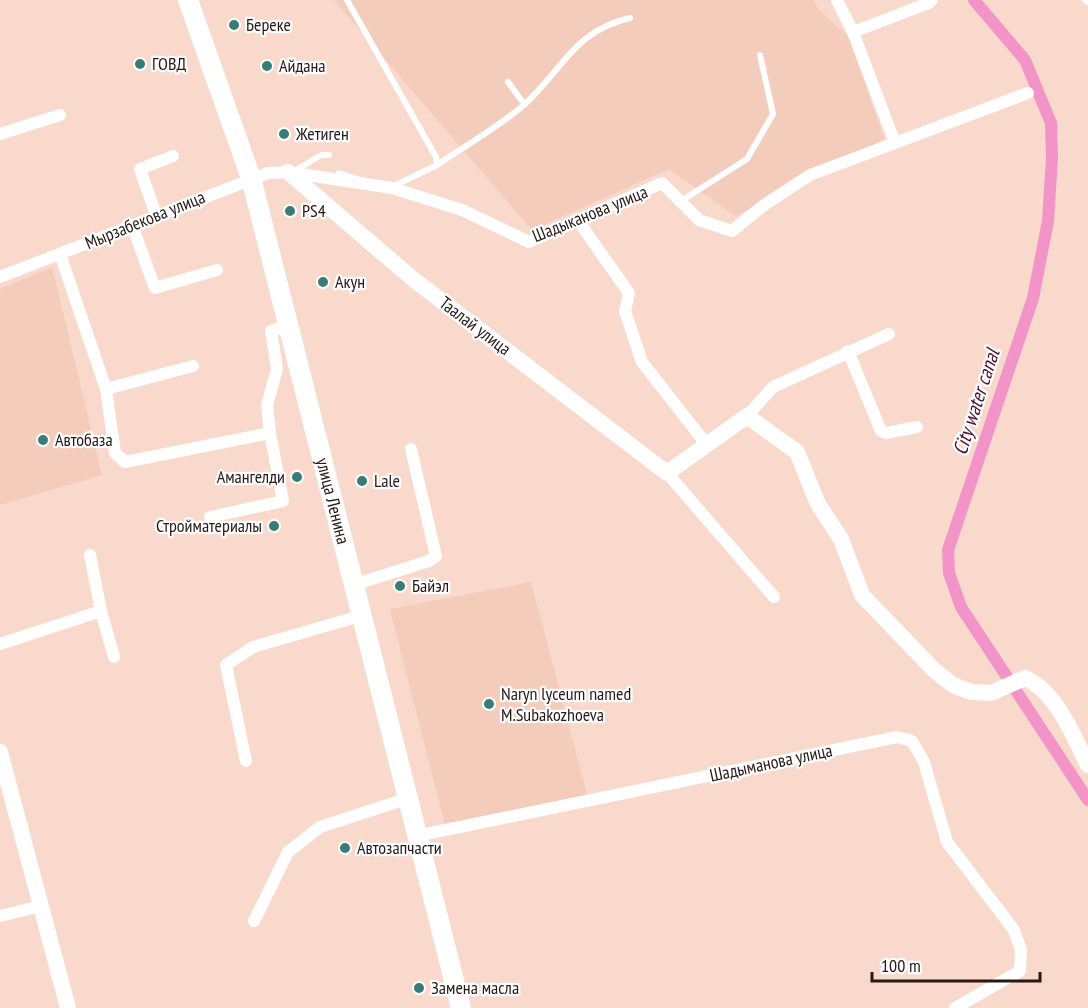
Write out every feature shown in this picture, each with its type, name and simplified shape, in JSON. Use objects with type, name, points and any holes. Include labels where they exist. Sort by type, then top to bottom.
[{"type":"main road","name":"улица Ленина","points":[[188,0],[250,178],[460,1008]]},
{"type":"street","points":[[837,0],[853,32],[895,143]]},
{"type":"street","points":[[853,32],[932,0]]},
{"type":"street","name":"Шадыканова улица","points":[[290,172],[392,188],[462,210],[529,242],[579,222],[662,183],[699,220],[732,231],[764,205],[810,175],[1028,93]]},
{"type":"street","points":[[0,134],[60,115]]},
{"type":"street","points":[[156,215],[140,169],[173,156]]},
{"type":"street","name":"Мырзабекова улица","points":[[0,277],[250,178],[268,173],[290,172]]},
{"type":"street","name":"Таалай улица","points":[[290,172],[413,279],[667,473],[774,597]]},
{"type":"street","points":[[579,222],[629,292],[625,311],[642,362],[707,444]]},
{"type":"street","points":[[132,225],[155,288],[217,270]]},
{"type":"street","points":[[60,255],[106,389],[115,453],[125,462],[270,433]]},
{"type":"street","points":[[210,517],[284,501],[270,433],[267,405],[278,369],[270,331],[286,326]]},
{"type":"street","points":[[667,473],[747,416],[773,387],[889,334]]},
{"type":"street","points":[[848,351],[881,431],[886,433],[917,427]]},
{"type":"street","points":[[106,389],[194,366]]},
{"type":"street","points":[[747,416],[797,452],[818,504],[841,539],[861,595],[934,670],[952,685],[971,692],[991,693],[1025,678],[1036,683],[1062,714],[1088,765]]},
{"type":"street","points":[[352,585],[429,561],[436,556],[411,449]]},
{"type":"street","points":[[90,555],[101,611],[114,657]]},
{"type":"street","points":[[0,644],[101,611]]},
{"type":"street","points":[[246,761],[226,665],[253,647],[360,616]]},
{"type":"street","name":"Шадыманова улица","points":[[416,836],[897,737],[912,741],[924,762],[947,842],[1014,930],[1021,950],[1020,970],[956,1008]]},
{"type":"street","points":[[0,752],[68,1008]]},
{"type":"street","points":[[254,921],[288,852],[320,827],[406,799]]},
{"type":"street","points":[[0,916],[41,906]]},
{"type":"lane","points":[[347,0],[436,157],[437,165]]},
{"type":"lane","points":[[392,188],[437,165],[524,104],[590,33],[610,22],[630,18]]},
{"type":"lane","points":[[680,202],[747,159],[773,114],[760,55]]},
{"type":"lane","points":[[508,82],[524,104]]},
{"type":"lane","points":[[290,172],[321,155],[328,155]]},
{"type":"lane","points":[[339,173],[355,176],[370,184]]},
{"type":"shaded area","points":[[334,0],[813,0],[819,10],[848,36],[884,138],[869,150],[735,216],[669,169],[532,230]]},
{"type":"shaded area","points":[[52,267],[102,475],[0,505],[0,289]]},
{"type":"shaded area","name":"Naryn lyceum named M.Subakozhoeva","points":[[531,582],[588,798],[446,829],[390,609]]},
{"type":"waterway","name":"City water canal","points":[[974,0],[1025,60],[1051,123],[1052,157],[1048,221],[1033,298],[948,550],[949,573],[961,607],[1088,800]]},
{"type":"place","name":"Береке","points":[[234,25]]},
{"type":"place","name":"ГОВД","points":[[140,64]]},
{"type":"place","name":"Айдана","points":[[267,66]]},
{"type":"place","name":"Жетиген","points":[[284,134]]},
{"type":"place","name":"PS4","points":[[290,211]]},
{"type":"place","name":"Акун","points":[[323,282]]},
{"type":"place","name":"Автобаза","points":[[43,440]]},
{"type":"place","name":"Амангелди","points":[[297,477]]},
{"type":"place","name":"Lale","points":[[362,481]]},
{"type":"place","name":"Стройматериалы","points":[[274,526]]},
{"type":"place","name":"Байэл","points":[[400,586]]},
{"type":"place","name":"Naryn lyceum named M.Subakozhoeva","points":[[489,704]]},
{"type":"place","name":"Автозапчасти","points":[[345,848]]},
{"type":"place","name":"Замена масла","points":[[419,988]]}]
